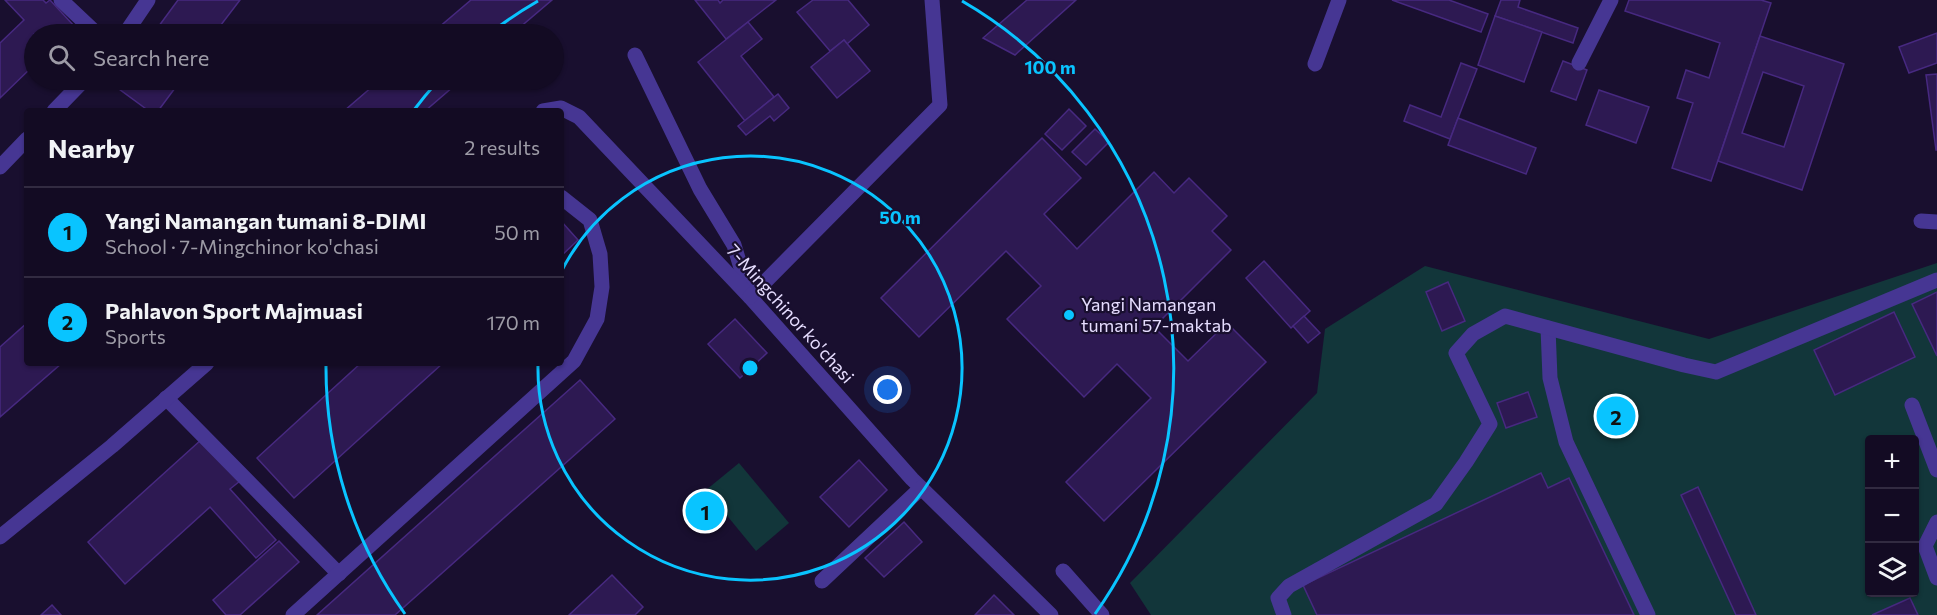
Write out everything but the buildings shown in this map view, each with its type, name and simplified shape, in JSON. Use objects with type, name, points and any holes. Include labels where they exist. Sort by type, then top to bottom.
[{"type":"street","points":[[61,0],[86,24]]},
{"type":"street","points":[[132,24],[148,0]]},
{"type":"street","points":[[635,55],[700,189],[734,245],[750,297],[940,105],[932,0]]},
{"type":"street","points":[[1315,64],[1339,0]]},
{"type":"street","points":[[1580,63],[1611,0]]},
{"type":"street","points":[[57,108],[74,90]]},
{"type":"street","name":"7-Mingchinor ko'chasi","points":[[564,110],[579,117],[750,297],[921,488],[1051,615]]},
{"type":"street","points":[[0,167],[24,142]]},
{"type":"street","points":[[293,615],[573,361],[597,319],[602,287],[600,254],[590,220],[564,199]]},
{"type":"street","points":[[1921,221],[1937,222]]},
{"type":"street","points":[[1284,615],[1278,598],[1289,586],[1436,504],[1490,424],[1456,353],[1473,334],[1505,316],[1716,372],[1937,280]]},
{"type":"street","points":[[1548,328],[1550,378],[1566,442],[1648,615]]},
{"type":"street","points":[[0,537],[112,446],[203,366]]},
{"type":"street","points":[[166,398],[339,574]]},
{"type":"street","points":[[1912,405],[1937,470]]},
{"type":"street","points":[[822,581],[921,488]]},
{"type":"street","points":[[1937,522],[1925,546],[1937,578]]},
{"type":"street","points":[[1063,571],[1102,615]]},
{"type":"green space","points":[[1937,263],[1937,615],[1151,615],[1130,583],[1317,393],[1325,329],[1425,266],[1709,339]]},
{"type":"green space","points":[[739,463],[789,523],[756,551],[706,490]]},
{"type":"place","name":"Yangi Namangan tumani 57-maktab","points":[[1069,315]]},
{"type":"place","name":"Pahlavon Sport Majmuasi","points":[[1616,416]]},
{"type":"place","name":"Yangi Namangan tumani 8-DIMI","points":[[705,511]]}]
